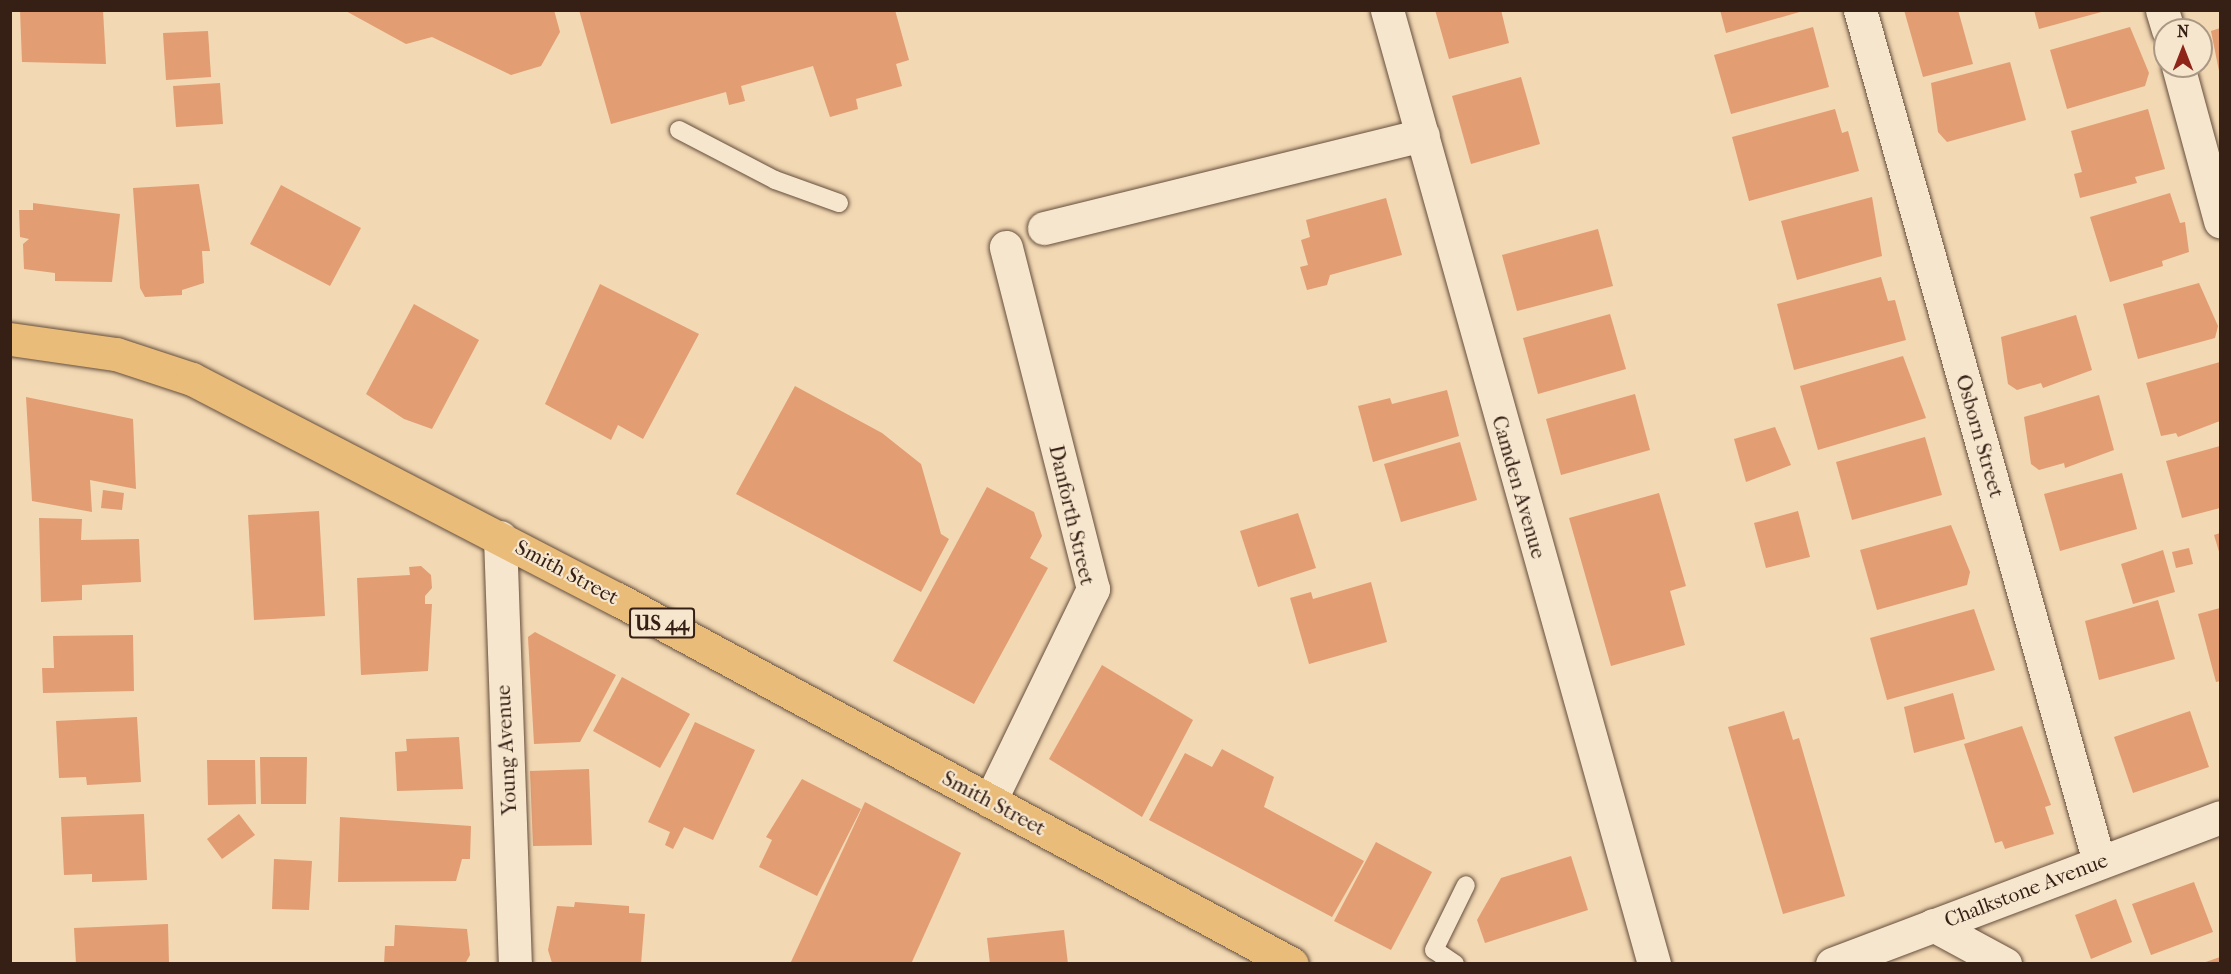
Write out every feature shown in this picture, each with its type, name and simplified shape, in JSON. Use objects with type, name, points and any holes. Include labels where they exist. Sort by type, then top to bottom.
[{"type":"main road","name":"Smith Street","points":[[10,339],[116,354],[192,379],[500,537],[1292,963]]},
{"type":"street","name":"Camden Avenue","points":[[1387,10],[1654,963]]},
{"type":"street","name":"Osborn Street","points":[[1860,10],[2099,862]]},
{"type":"street","points":[[2181,78],[2220,221]]},
{"type":"street","points":[[1044,228],[1423,135]]},
{"type":"street","name":"Danforth Street","points":[[990,801],[1093,590],[1005,247]]},
{"type":"street","name":"Young Avenue","points":[[500,537],[515,963]]},
{"type":"street","name":"Chalkstone Avenue","points":[[1832,963],[2220,817]]},
{"type":"street","points":[[1933,925],[2005,963]]},
{"type":"lane","points":[[679,130],[776,180],[838,203]]},
{"type":"lane","points":[[1455,963],[1434,950],[1466,885]]},
{"type":"building","points":[[20,10],[103,10],[106,64],[22,62]]},
{"type":"building","points":[[344,10],[554,10],[560,32],[541,66],[511,75],[432,37],[406,44]]},
{"type":"building","points":[[579,10],[895,10],[909,60],[896,64],[902,86],[856,99],[858,109],[830,117],[813,66],[741,86],[745,101],[729,105],[726,92],[611,124]]},
{"type":"building","points":[[1435,10],[1501,10],[1509,43],[1449,59]]},
{"type":"building","points":[[1720,10],[1803,10],[1803,11],[1726,33]]},
{"type":"building","points":[[1904,10],[1958,10],[1973,64],[1923,77]]},
{"type":"building","points":[[2034,10],[2105,10],[2105,11],[2039,29]]},
{"type":"building","points":[[1813,27],[1829,87],[1731,114],[1714,55]]},
{"type":"building","points":[[2130,27],[2149,73],[2145,86],[2067,109],[2050,50]]},
{"type":"building","points":[[2220,28],[2220,76],[2213,41],[2213,30]]},
{"type":"building","points":[[208,31],[211,77],[166,80],[163,33]]},
{"type":"building","points":[[2010,62],[2026,120],[1947,142],[1938,132],[1931,83]]},
{"type":"building","points":[[1521,77],[1540,144],[1471,164],[1452,96]]},
{"type":"building","points":[[220,83],[223,124],[176,127],[173,86]]},
{"type":"building","points":[[1835,109],[1842,133],[1848,131],[1859,171],[1749,201],[1732,137]]},
{"type":"building","points":[[2148,109],[2165,169],[2135,177],[2137,183],[2080,198],[2074,174],[2082,172],[2071,131]]},
{"type":"building","points":[[199,184],[210,251],[202,251],[204,283],[182,290],[182,295],[145,297],[140,288],[133,188]]},
{"type":"building","points":[[281,185],[361,228],[330,286],[250,244]]},
{"type":"building","points":[[2170,193],[2180,223],[2185,222],[2189,252],[2162,261],[2163,266],[2110,282],[2090,217]]},
{"type":"building","points":[[1872,197],[1882,256],[1797,280],[1781,221]]},
{"type":"building","points":[[1386,198],[1402,255],[1330,275],[1327,285],[1307,290],[1300,267],[1308,265],[1301,240],[1310,237],[1306,220]]},
{"type":"building","points":[[33,203],[120,214],[112,282],[55,281],[55,273],[24,269],[23,244],[29,239],[20,237],[19,210],[33,210]]},
{"type":"building","points":[[1598,229],[1613,286],[1517,311],[1502,255]]},
{"type":"building","points":[[1881,277],[1888,301],[1895,300],[1906,340],[1794,370],[1777,304]]},
{"type":"building","points":[[2199,283],[2218,326],[2215,338],[2138,359],[2123,304]]},
{"type":"building","points":[[600,284],[699,334],[643,439],[618,425],[611,440],[545,404]]},
{"type":"building","points":[[414,304],[479,340],[432,429],[404,419],[366,394]]},
{"type":"building","points":[[1610,314],[1626,369],[1538,394],[1523,338]]},
{"type":"building","points":[[2076,315],[2092,370],[2043,388],[2041,383],[2017,390],[2008,384],[2001,337]]},
{"type":"building","points":[[1903,356],[1926,418],[1818,450],[1800,386]]},
{"type":"building","points":[[2220,362],[2220,421],[2178,437],[2176,433],[2161,436],[2146,383]]},
{"type":"building","points":[[795,386],[882,433],[921,464],[941,534],[949,539],[921,592],[736,494]]},
{"type":"building","points":[[1447,390],[1459,436],[1373,462],[1358,406],[1390,398],[1392,404]]},
{"type":"building","points":[[1635,394],[1650,450],[1561,475],[1546,419]]},
{"type":"building","points":[[2099,395],[2114,450],[2065,468],[2064,463],[2039,470],[2031,464],[2024,417]]},
{"type":"building","points":[[26,397],[133,419],[136,489],[90,480],[92,512],[32,501]]},
{"type":"building","points":[[1775,427],[1791,465],[1746,482],[1734,439]]},
{"type":"building","points":[[1925,437],[1942,495],[1852,520],[1836,462]]},
{"type":"building","points":[[1460,442],[1477,500],[1401,522],[1384,464]]},
{"type":"building","points":[[2220,446],[2220,508],[2182,518],[2166,461]]},
{"type":"building","points":[[2122,473],[2137,529],[2060,551],[2044,494]]},
{"type":"building","points":[[987,487],[1034,512],[1042,536],[1030,558],[1048,568],[974,704],[893,661]]},
{"type":"building","points":[[103,490],[124,493],[122,510],[101,508]]},
{"type":"building","points":[[1659,493],[1686,586],[1670,591],[1685,645],[1611,666],[1569,518]]},
{"type":"building","points":[[319,511],[325,616],[254,620],[248,515]]},
{"type":"building","points":[[1798,511],[1810,557],[1766,568],[1754,523]]},
{"type":"building","points":[[1298,513],[1316,568],[1258,587],[1240,531]]},
{"type":"building","points":[[39,518],[82,519],[81,540],[139,539],[141,582],[82,585],[82,600],[41,602]]},
{"type":"building","points":[[1951,525],[1970,572],[1967,585],[1877,610],[1860,550]]},
{"type":"building","points":[[2220,533],[2220,555],[2214,535]]},
{"type":"building","points":[[2189,548],[2193,564],[2176,568],[2172,552]]},
{"type":"building","points":[[2163,550],[2175,592],[2133,604],[2121,564]]},
{"type":"building","points":[[421,566],[431,575],[432,588],[425,596],[425,604],[432,604],[428,671],[361,675],[357,578],[410,575],[409,567]]},
{"type":"building","points":[[1371,582],[1387,642],[1309,664],[1290,598],[1311,592],[1313,599]]},
{"type":"building","points":[[2158,600],[2175,659],[2099,680],[2085,621]]},
{"type":"building","points":[[2220,608],[2220,681],[2216,682],[2198,614]]},
{"type":"building","points":[[1974,609],[1995,670],[1887,700],[1870,638]]},
{"type":"building","points":[[535,632],[616,675],[580,742],[534,744],[528,637]]},
{"type":"building","points":[[133,635],[134,691],[43,693],[42,668],[54,668],[53,636]]},
{"type":"building","points":[[1102,665],[1193,720],[1142,817],[1049,759]]},
{"type":"building","points":[[622,677],[690,714],[660,768],[593,731]]},
{"type":"building","points":[[1953,693],[1965,739],[1914,753],[1904,707]]},
{"type":"building","points":[[1784,711],[1793,740],[1799,738],[1845,896],[1783,914],[1728,727]]},
{"type":"building","points":[[2190,711],[2209,767],[2133,793],[2114,737]]},
{"type":"building","points":[[137,717],[141,782],[87,785],[86,777],[59,778],[56,721]]},
{"type":"building","points":[[695,722],[755,750],[713,840],[684,827],[673,849],[665,845],[670,832],[648,822]]},
{"type":"building","points":[[2022,726],[2051,805],[2045,807],[2054,834],[2005,849],[2002,841],[1995,843],[1964,744]]},
{"type":"building","points":[[459,737],[463,789],[397,791],[395,752],[407,751],[406,739]]},
{"type":"building","points":[[1222,749],[1274,777],[1264,807],[1364,861],[1332,917],[1149,820],[1185,753],[1212,767]]},
{"type":"building","points":[[260,757],[307,757],[306,804],[261,804]]},
{"type":"building","points":[[207,760],[255,760],[256,804],[208,805]]},
{"type":"building","points":[[589,769],[592,845],[533,846],[530,771]]},
{"type":"building","points":[[802,779],[861,809],[817,896],[759,867],[772,840],[766,837]]},
{"type":"building","points":[[865,802],[961,853],[911,964],[790,964]]},
{"type":"building","points":[[144,814],[147,880],[92,882],[92,874],[64,875],[61,817]]},
{"type":"building","points":[[239,814],[255,835],[222,859],[207,839]]},
{"type":"building","points":[[340,817],[471,826],[470,859],[462,859],[456,881],[338,882]]},
{"type":"building","points":[[1376,842],[1432,872],[1391,950],[1334,921]]},
{"type":"building","points":[[1571,856],[1588,910],[1485,943],[1477,920],[1501,878]]},
{"type":"building","points":[[274,859],[312,861],[309,910],[272,909]]},
{"type":"building","points":[[2194,882],[2213,932],[2151,955],[2132,904]]},
{"type":"building","points":[[2116,899],[2132,942],[2091,959],[2075,915]]},
{"type":"building","points":[[575,902],[629,906],[629,913],[645,914],[641,964],[552,963],[548,950],[557,906],[574,907]]},
{"type":"building","points":[[168,924],[169,964],[76,964],[74,928]]},
{"type":"building","points":[[395,925],[467,929],[470,955],[465,964],[384,964],[385,946],[394,946]]},
{"type":"building","points":[[1064,930],[1068,964],[990,964],[987,938]]},
{"type":"building","points":[[2220,957],[2220,964],[2203,964],[2203,963]]}]
